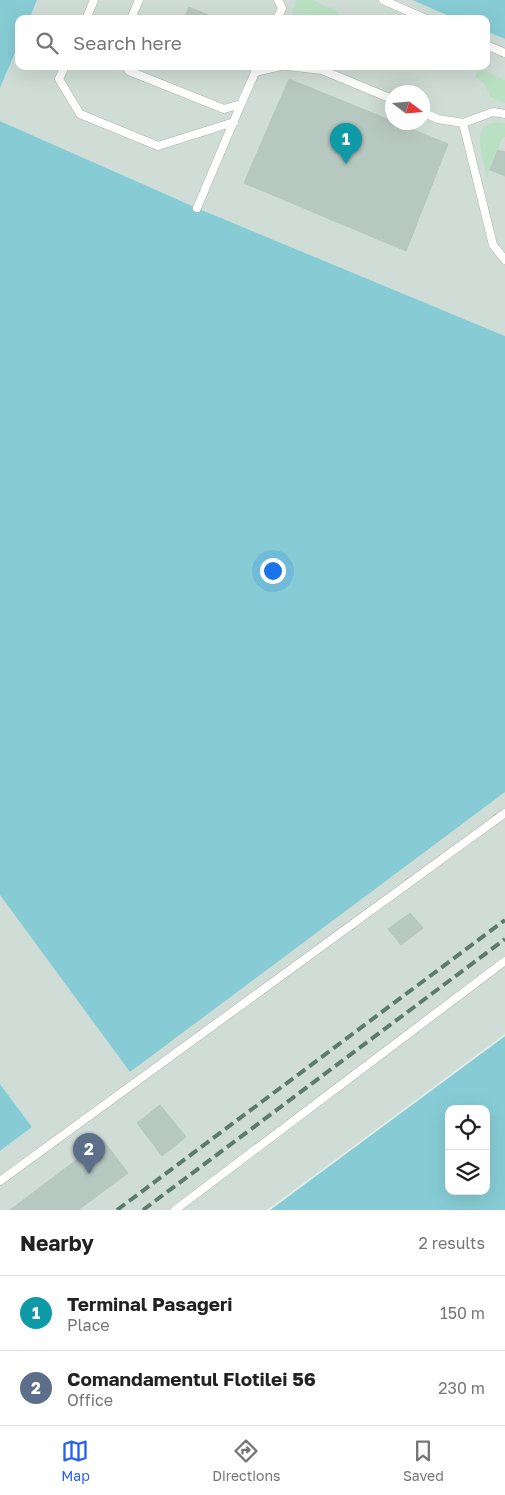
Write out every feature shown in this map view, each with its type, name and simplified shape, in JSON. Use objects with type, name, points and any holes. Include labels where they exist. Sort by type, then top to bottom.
[{"type":"lane","points":[[88,15],[94,0]]},
{"type":"lane","points":[[133,15],[139,0]]},
{"type":"lane","points":[[278,0],[282,8],[279,15]]},
{"type":"lane","points":[[383,0],[417,15]]},
{"type":"lane","points":[[490,47],[505,53]]},
{"type":"lane","points":[[63,70],[60,79],[80,114],[158,146],[234,122]]},
{"type":"lane","points":[[128,70],[224,110],[241,104]]},
{"type":"lane","points":[[197,208],[256,70]]},
{"type":"lane","points":[[322,70],[385,97]]},
{"type":"lane","points":[[430,116],[438,119],[463,123],[494,112],[505,114]]},
{"type":"lane","points":[[463,123],[493,246],[505,260]]},
{"type":"lane","points":[[0,1181],[505,812]]},
{"type":"lane","points":[[175,1210],[505,961]]},
{"type":"shaded area","points":[[37,0],[412,0],[447,15],[31,15]]},
{"type":"shaded area","points":[[490,33],[505,39],[505,336],[197,208],[0,121],[0,88],[15,53],[15,70],[490,70]]},
{"type":"shaded area","points":[[505,789],[505,1042],[282,1210],[0,1210],[0,1151],[32,1127],[0,1084],[0,895],[130,1071]]},
{"type":"green space","points":[[296,0],[313,0],[339,12],[338,15],[291,15]]},
{"type":"green space","points":[[478,70],[482,70],[505,80],[505,103],[490,97],[485,85],[476,77]]},
{"type":"green space","points":[[496,122],[505,123],[505,137],[503,137],[487,178],[480,147],[480,134],[485,127]]},
{"type":"water","points":[[0,0],[37,0],[31,15],[15,15],[15,53],[0,88]]},
{"type":"water","points":[[412,0],[505,0],[505,39],[490,33],[490,15],[447,15]]},
{"type":"water","points":[[0,121],[197,208],[505,336],[505,792],[130,1072],[0,895]]},
{"type":"water","points":[[505,1036],[505,1210],[270,1210]]},
{"type":"water","points":[[0,1084],[32,1127],[0,1151]]},
{"type":"pier","points":[[505,1034],[505,1036],[270,1210],[267,1210]]},
{"type":"building","points":[[189,7],[208,15],[186,15]]},
{"type":"building","points":[[289,79],[385,118],[385,130],[414,130],[448,144],[406,251],[244,183]]},
{"type":"building","points":[[498,150],[505,152],[505,176],[490,170]]},
{"type":"building","points":[[410,913],[423,928],[401,945],[388,929]]},
{"type":"building","points":[[160,1105],[186,1137],[162,1156],[137,1123]]},
{"type":"building","points":[[103,1140],[128,1173],[78,1210],[10,1210]]},
{"type":"railway","points":[[117,1210],[505,920]]},
{"type":"railway","points":[[143,1210],[505,939]]},
{"type":"place","name":"Terminal Pasageri","points":[[346,164]]},
{"type":"place","name":"Comandamentul Flotilei 56","points":[[89,1174]]}]
